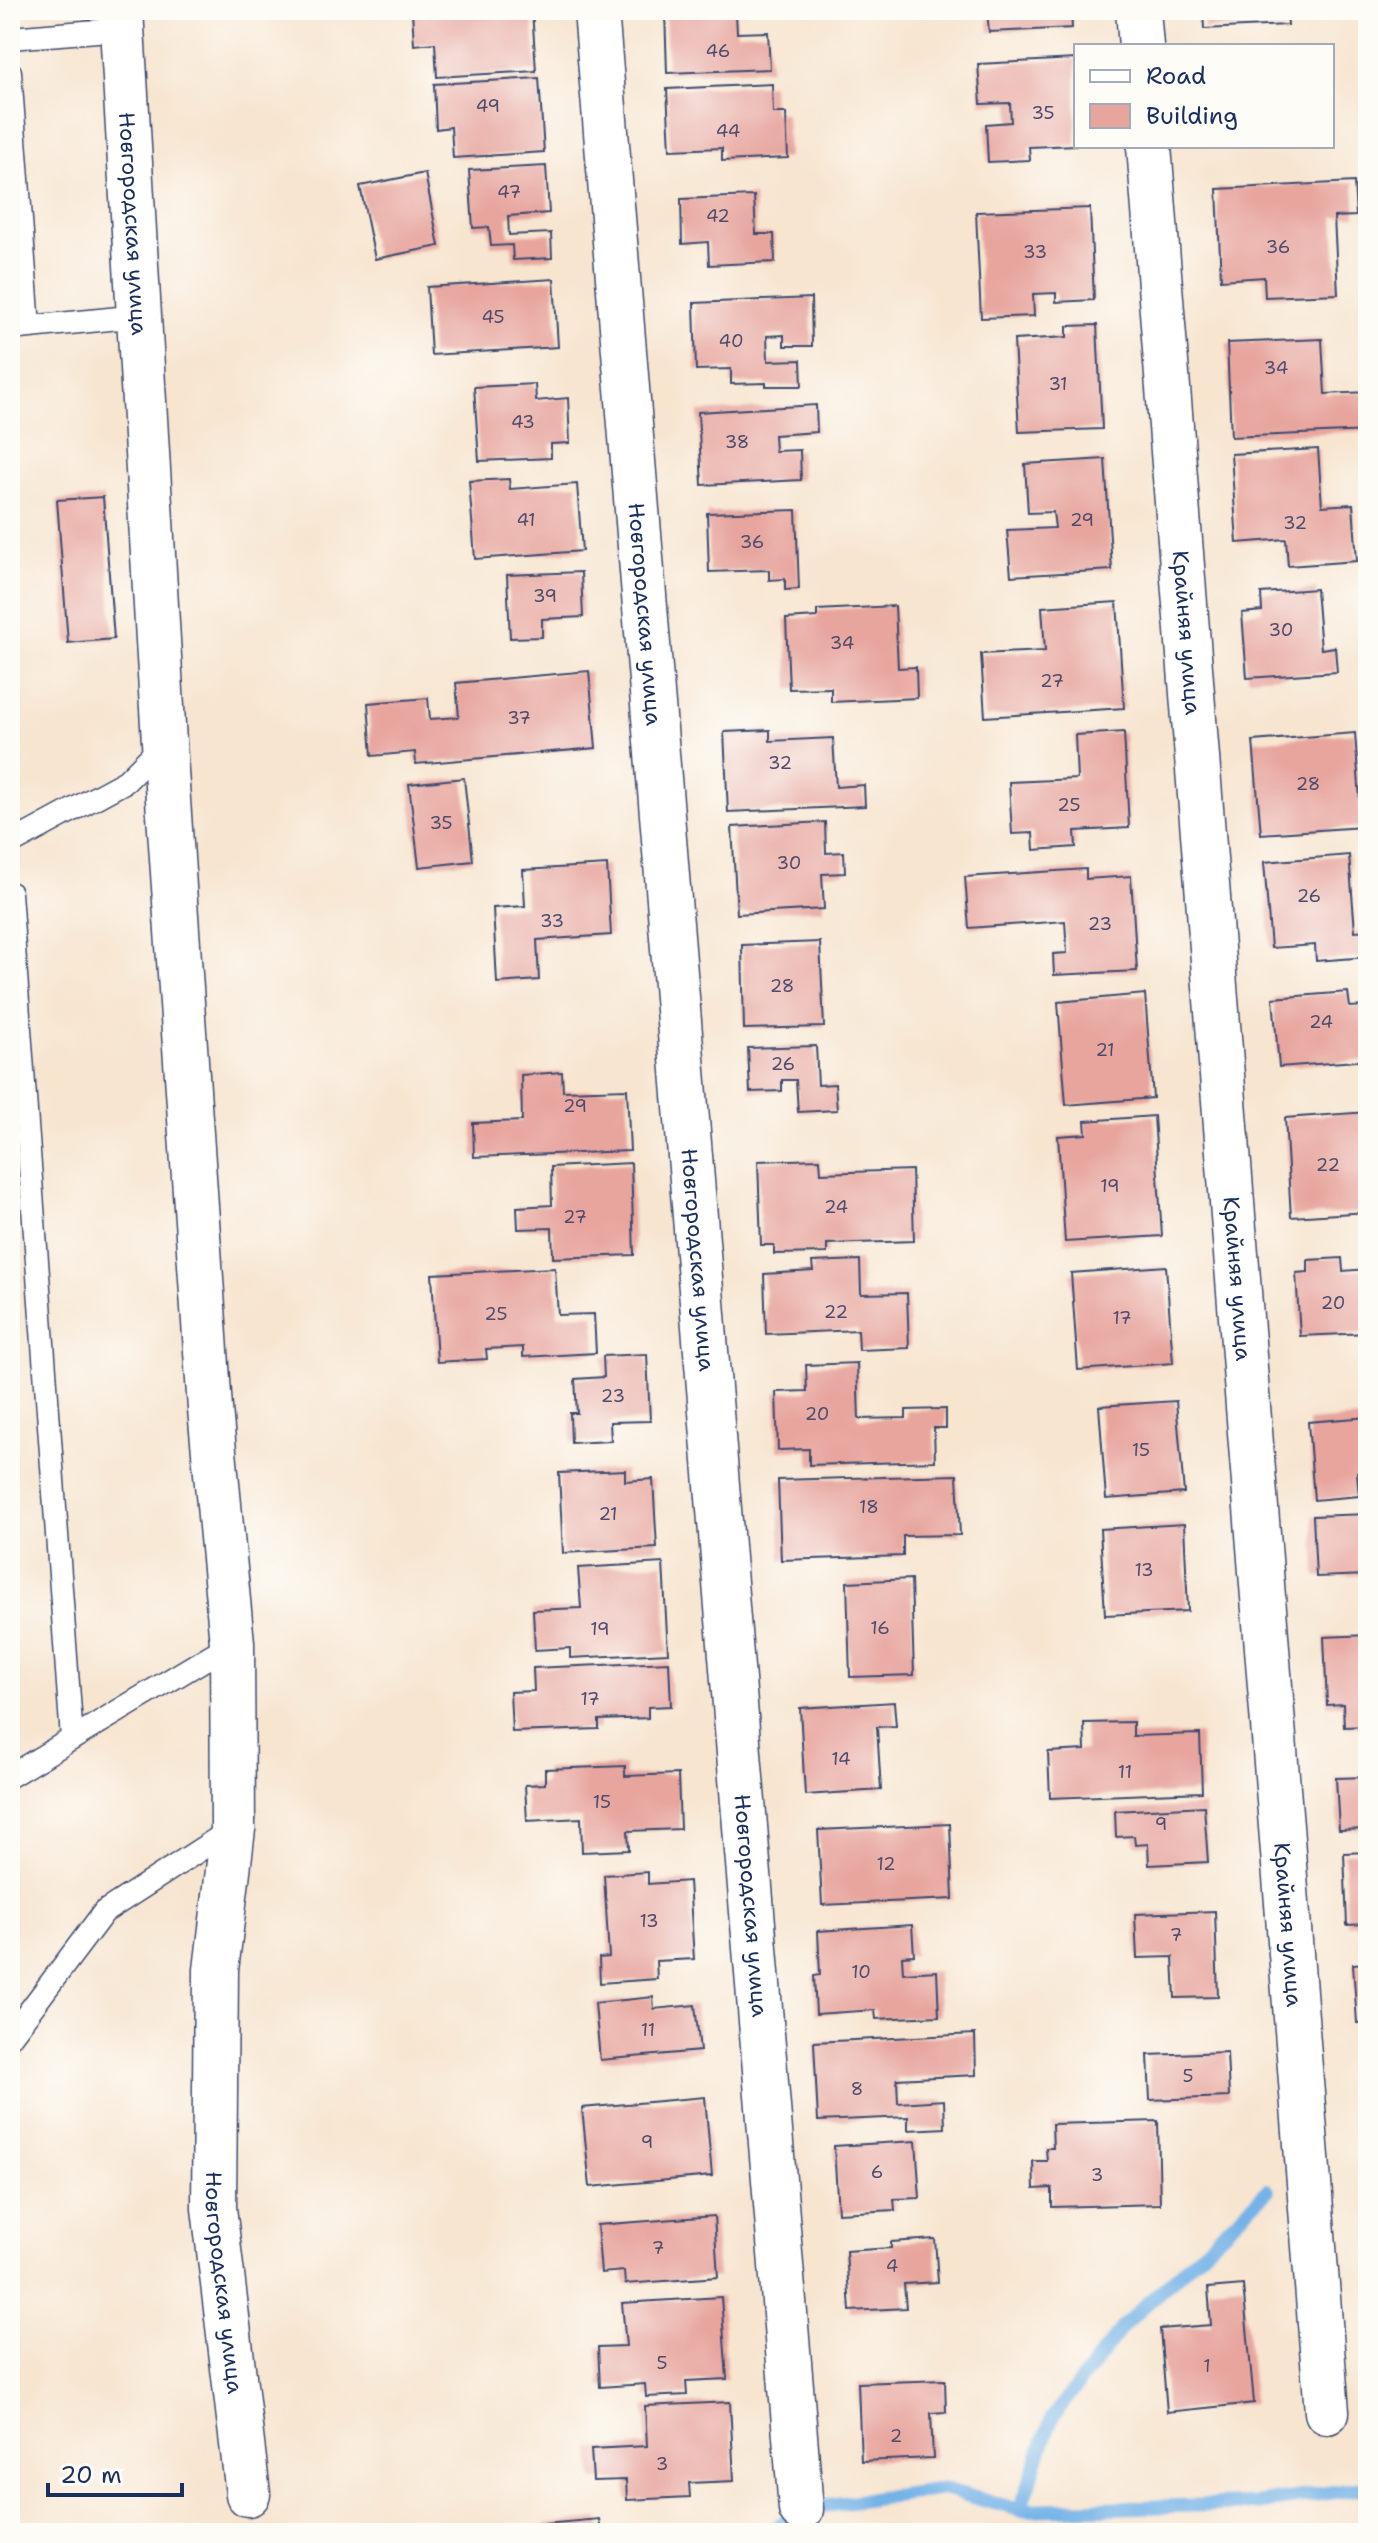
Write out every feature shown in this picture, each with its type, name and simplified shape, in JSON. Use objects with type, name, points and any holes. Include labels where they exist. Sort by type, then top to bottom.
[{"type":"street","name":"Новгородская улица","points":[[596,10],[801,2509]]},
{"type":"street","points":[[1138,10],[1141,44]]},
{"type":"street","name":"Новгородская улица","points":[[121,20],[164,742],[208,1393],[232,1643],[233,1829],[216,1970],[214,2208],[248,2494]]},
{"type":"street","name":"Крайняя улица","points":[[1149,148],[1327,2412]]},
{"type":"lane","points":[[10,38],[121,20]]},
{"type":"lane","points":[[10,72],[20,328],[139,316]]},
{"type":"lane","points":[[10,844],[126,781],[164,742]]},
{"type":"lane","points":[[10,893],[72,1739]]},
{"type":"lane","points":[[10,1776],[232,1643]]},
{"type":"lane","points":[[10,2037],[104,1912],[233,1829]]},
{"type":"building","points":[[412,10],[532,10],[536,71],[437,77],[435,43],[414,45]]},
{"type":"building","points":[[665,10],[748,10],[736,13],[737,33],[768,32],[770,69],[667,73]]},
{"type":"building","points":[[987,10],[1071,10],[1072,28],[989,32]]},
{"type":"building","points":[[1203,10],[1287,10],[1288,25],[1204,29]]},
{"type":"building","points":[[1074,59],[1074,145],[1029,147],[1030,160],[988,162],[986,124],[1011,122],[1010,103],[981,104],[978,64]]},
{"type":"building","points":[[539,78],[544,152],[453,158],[451,127],[436,129],[434,84]]},
{"type":"building","points":[[772,84],[773,113],[786,113],[788,158],[722,161],[722,148],[670,150],[667,89]]},
{"type":"building","points":[[546,166],[549,213],[508,216],[509,235],[551,233],[552,258],[513,260],[512,245],[491,246],[489,227],[473,228],[469,170]]},
{"type":"building","points":[[425,173],[439,246],[375,259],[360,186]]},
{"type":"building","points":[[1354,182],[1356,216],[1334,217],[1338,294],[1265,297],[1264,277],[1221,280],[1217,189]]},
{"type":"building","points":[[754,196],[756,234],[774,234],[775,262],[709,265],[708,242],[682,244],[681,199]]},
{"type":"building","points":[[1090,208],[1094,300],[1056,302],[1056,293],[1033,294],[1034,316],[981,318],[976,212]]},
{"type":"building","points":[[554,279],[558,347],[431,355],[427,287]]},
{"type":"building","points":[[811,298],[812,346],[784,346],[784,335],[767,336],[768,361],[801,360],[802,386],[731,384],[731,369],[696,370],[694,303]]},
{"type":"building","points":[[1097,325],[1102,429],[1019,432],[1014,340],[1067,337],[1067,326]]},
{"type":"building","points":[[1322,339],[1325,394],[1368,392],[1368,431],[1231,437],[1227,343]]},
{"type":"building","points":[[535,384],[536,401],[568,398],[570,443],[551,444],[551,458],[479,461],[474,387]]},
{"type":"building","points":[[816,405],[817,432],[774,435],[775,451],[800,450],[801,480],[702,485],[698,412]]},
{"type":"building","points":[[1318,449],[1322,506],[1353,504],[1357,561],[1288,566],[1286,539],[1237,543],[1231,454]]},
{"type":"building","points":[[1105,459],[1112,570],[1011,576],[1007,530],[1055,528],[1053,512],[1028,513],[1025,464]]},
{"type":"building","points":[[509,479],[510,489],[577,484],[582,551],[475,559],[469,481]]},
{"type":"building","points":[[103,497],[114,639],[68,643],[57,500]]},
{"type":"building","points":[[796,510],[799,589],[785,590],[785,579],[769,580],[769,570],[709,572],[707,513]]},
{"type":"building","points":[[581,572],[583,617],[542,619],[542,637],[510,638],[507,575]]},
{"type":"building","points":[[1316,589],[1321,649],[1335,647],[1337,672],[1247,678],[1242,613],[1262,611],[1261,593]]},
{"type":"building","points":[[1117,602],[1124,708],[985,717],[981,654],[1045,651],[1042,607]]},
{"type":"building","points":[[895,606],[898,668],[916,667],[917,698],[831,702],[831,688],[789,689],[786,619],[817,617],[817,610]]},
{"type":"building","points":[[589,671],[596,748],[416,764],[415,752],[372,756],[368,703],[428,698],[430,719],[459,717],[456,683]]},
{"type":"building","points":[[770,730],[770,741],[833,738],[836,787],[864,785],[865,806],[728,812],[724,732]]},
{"type":"building","points":[[1124,732],[1129,828],[1075,831],[1076,847],[1034,850],[1033,833],[1012,834],[1009,782],[1077,779],[1075,735]]},
{"type":"building","points":[[1355,733],[1362,827],[1261,834],[1253,741]]},
{"type":"building","points":[[464,778],[473,861],[419,867],[409,784]]},
{"type":"building","points":[[825,822],[826,853],[844,852],[845,873],[822,874],[824,909],[737,914],[732,827]]},
{"type":"building","points":[[1349,855],[1355,931],[1368,930],[1368,957],[1316,961],[1315,945],[1271,948],[1264,862]]},
{"type":"building","points":[[607,865],[611,935],[537,940],[539,980],[497,983],[493,908],[525,906],[523,870]]},
{"type":"building","points":[[1086,869],[1086,879],[1131,876],[1137,971],[1054,975],[1053,954],[1067,953],[1065,921],[969,928],[965,877]]},
{"type":"building","points":[[820,942],[824,1027],[744,1029],[742,945]]},
{"type":"building","points":[[1348,992],[1350,1007],[1365,1006],[1368,1060],[1279,1067],[1273,998]]},
{"type":"building","points":[[1145,994],[1153,1098],[1066,1105],[1058,1002]]},
{"type":"building","points":[[816,1046],[818,1085],[835,1084],[837,1110],[798,1112],[796,1080],[782,1080],[782,1091],[750,1092],[748,1048]]},
{"type":"building","points":[[562,1072],[563,1091],[627,1089],[630,1151],[474,1157],[473,1123],[522,1121],[521,1075]]},
{"type":"building","points":[[1368,1112],[1368,1212],[1291,1217],[1285,1118]]},
{"type":"building","points":[[1154,1116],[1162,1236],[1065,1242],[1058,1136],[1086,1134],[1085,1121]]},
{"type":"building","points":[[820,1159],[821,1173],[912,1170],[914,1241],[827,1244],[827,1253],[774,1254],[774,1245],[761,1245],[758,1161]]},
{"type":"building","points":[[631,1163],[634,1255],[553,1258],[552,1228],[518,1229],[517,1207],[552,1205],[551,1167]]},
{"type":"building","points":[[1342,1258],[1343,1271],[1368,1269],[1368,1333],[1300,1336],[1296,1273],[1308,1272],[1308,1260]]},
{"type":"building","points":[[860,1260],[861,1294],[907,1293],[909,1348],[859,1350],[858,1330],[766,1334],[764,1274],[813,1271],[812,1262]]},
{"type":"building","points":[[1166,1266],[1173,1363],[1078,1370],[1071,1273]]},
{"type":"building","points":[[555,1268],[558,1315],[594,1314],[596,1353],[523,1357],[523,1347],[486,1349],[487,1359],[437,1362],[432,1274]]},
{"type":"building","points":[[647,1354],[650,1421],[610,1422],[611,1441],[571,1443],[570,1413],[577,1413],[575,1379],[604,1377],[603,1356]]},
{"type":"building","points":[[857,1363],[859,1419],[906,1418],[906,1410],[946,1409],[946,1428],[934,1428],[935,1461],[809,1465],[809,1449],[778,1450],[776,1392],[807,1391],[806,1365]]},
{"type":"building","points":[[1176,1401],[1184,1493],[1106,1499],[1099,1406]]},
{"type":"building","points":[[1368,1417],[1368,1471],[1357,1472],[1359,1496],[1314,1500],[1308,1422]]},
{"type":"building","points":[[625,1470],[625,1481],[653,1479],[657,1548],[563,1553],[559,1473]]},
{"type":"building","points":[[957,1475],[960,1535],[903,1536],[903,1556],[781,1560],[778,1480]]},
{"type":"building","points":[[1368,1514],[1368,1575],[1316,1577],[1313,1516]]},
{"type":"building","points":[[1184,1524],[1188,1611],[1105,1615],[1100,1529]]},
{"type":"building","points":[[663,1563],[668,1653],[570,1658],[570,1648],[535,1650],[533,1610],[581,1608],[578,1568]]},
{"type":"building","points":[[911,1579],[914,1675],[850,1677],[847,1582]]},
{"type":"building","points":[[1368,1635],[1368,1726],[1344,1727],[1343,1704],[1327,1705],[1324,1637]]},
{"type":"building","points":[[669,1662],[671,1706],[648,1707],[648,1718],[599,1720],[599,1729],[512,1732],[510,1692],[534,1691],[533,1668]]},
{"type":"building","points":[[894,1702],[896,1726],[877,1727],[881,1790],[805,1795],[800,1708]]},
{"type":"building","points":[[1133,1722],[1133,1736],[1200,1734],[1202,1792],[1050,1798],[1048,1752],[1085,1750],[1084,1723]]},
{"type":"building","points":[[625,1766],[625,1776],[678,1774],[680,1829],[628,1831],[629,1850],[582,1852],[581,1818],[527,1821],[525,1785],[545,1784],[545,1769]]},
{"type":"building","points":[[1368,1777],[1368,1829],[1339,1830],[1336,1778]]},
{"type":"building","points":[[1204,1806],[1208,1862],[1149,1865],[1148,1844],[1135,1845],[1134,1836],[1116,1837],[1115,1811]]},
{"type":"building","points":[[950,1824],[953,1899],[822,1905],[818,1830]]},
{"type":"building","points":[[1368,1852],[1368,1924],[1347,1925],[1344,1853]]},
{"type":"building","points":[[648,1872],[648,1884],[689,1881],[694,1959],[656,1961],[657,1979],[600,1983],[599,1958],[609,1957],[604,1875]]},
{"type":"building","points":[[1215,1911],[1218,1997],[1175,1998],[1173,1957],[1137,1958],[1135,1914]]},
{"type":"building","points":[[912,1925],[914,1955],[902,1956],[903,1973],[937,1971],[939,2016],[876,2019],[875,2010],[816,2014],[814,1976],[820,1975],[818,1931]]},
{"type":"building","points":[[1368,1963],[1368,2023],[1357,2023],[1353,1964]]},
{"type":"building","points":[[653,1997],[654,2009],[695,2005],[700,2051],[600,2060],[595,2003]]},
{"type":"building","points":[[975,2034],[976,2075],[897,2079],[898,2103],[944,2100],[945,2128],[908,2130],[908,2117],[818,2121],[814,2042]]},
{"type":"building","points":[[1227,2052],[1229,2097],[1150,2100],[1148,2055]]},
{"type":"building","points":[[705,2097],[712,2176],[590,2187],[582,2108]]},
{"type":"building","points":[[1363,2104],[1368,2104],[1368,2151],[1366,2151]]},
{"type":"building","points":[[1158,2121],[1160,2204],[1052,2207],[1052,2188],[1034,2189],[1033,2161],[1047,2161],[1046,2148],[1053,2148],[1052,2124]]},
{"type":"building","points":[[916,2141],[920,2198],[894,2199],[895,2210],[838,2213],[834,2146]]},
{"type":"building","points":[[714,2216],[718,2277],[625,2284],[624,2271],[601,2273],[597,2225]]},
{"type":"building","points":[[935,2239],[938,2282],[904,2284],[906,2308],[850,2311],[846,2251],[891,2248],[891,2242]]},
{"type":"building","points":[[1243,2285],[1254,2403],[1167,2412],[1160,2329],[1211,2325],[1208,2288]]},
{"type":"building","points":[[721,2297],[727,2379],[686,2381],[687,2395],[646,2397],[645,2384],[600,2387],[598,2347],[626,2346],[622,2303]]},
{"type":"building","points":[[945,2380],[946,2412],[931,2413],[933,2458],[861,2461],[858,2383]]},
{"type":"building","points":[[730,2402],[734,2481],[689,2483],[690,2497],[627,2500],[626,2480],[593,2481],[591,2449],[647,2446],[645,2406]]},
{"type":"building","points":[[599,2519],[601,2533],[545,2533],[545,2524]]},
{"type":"waterway","points":[[1020,2510],[1052,2418],[1124,2325],[1268,2190]]},
{"type":"waterway","points":[[770,2533],[801,2509],[943,2489],[1020,2510],[1255,2504],[1368,2487]]}]
